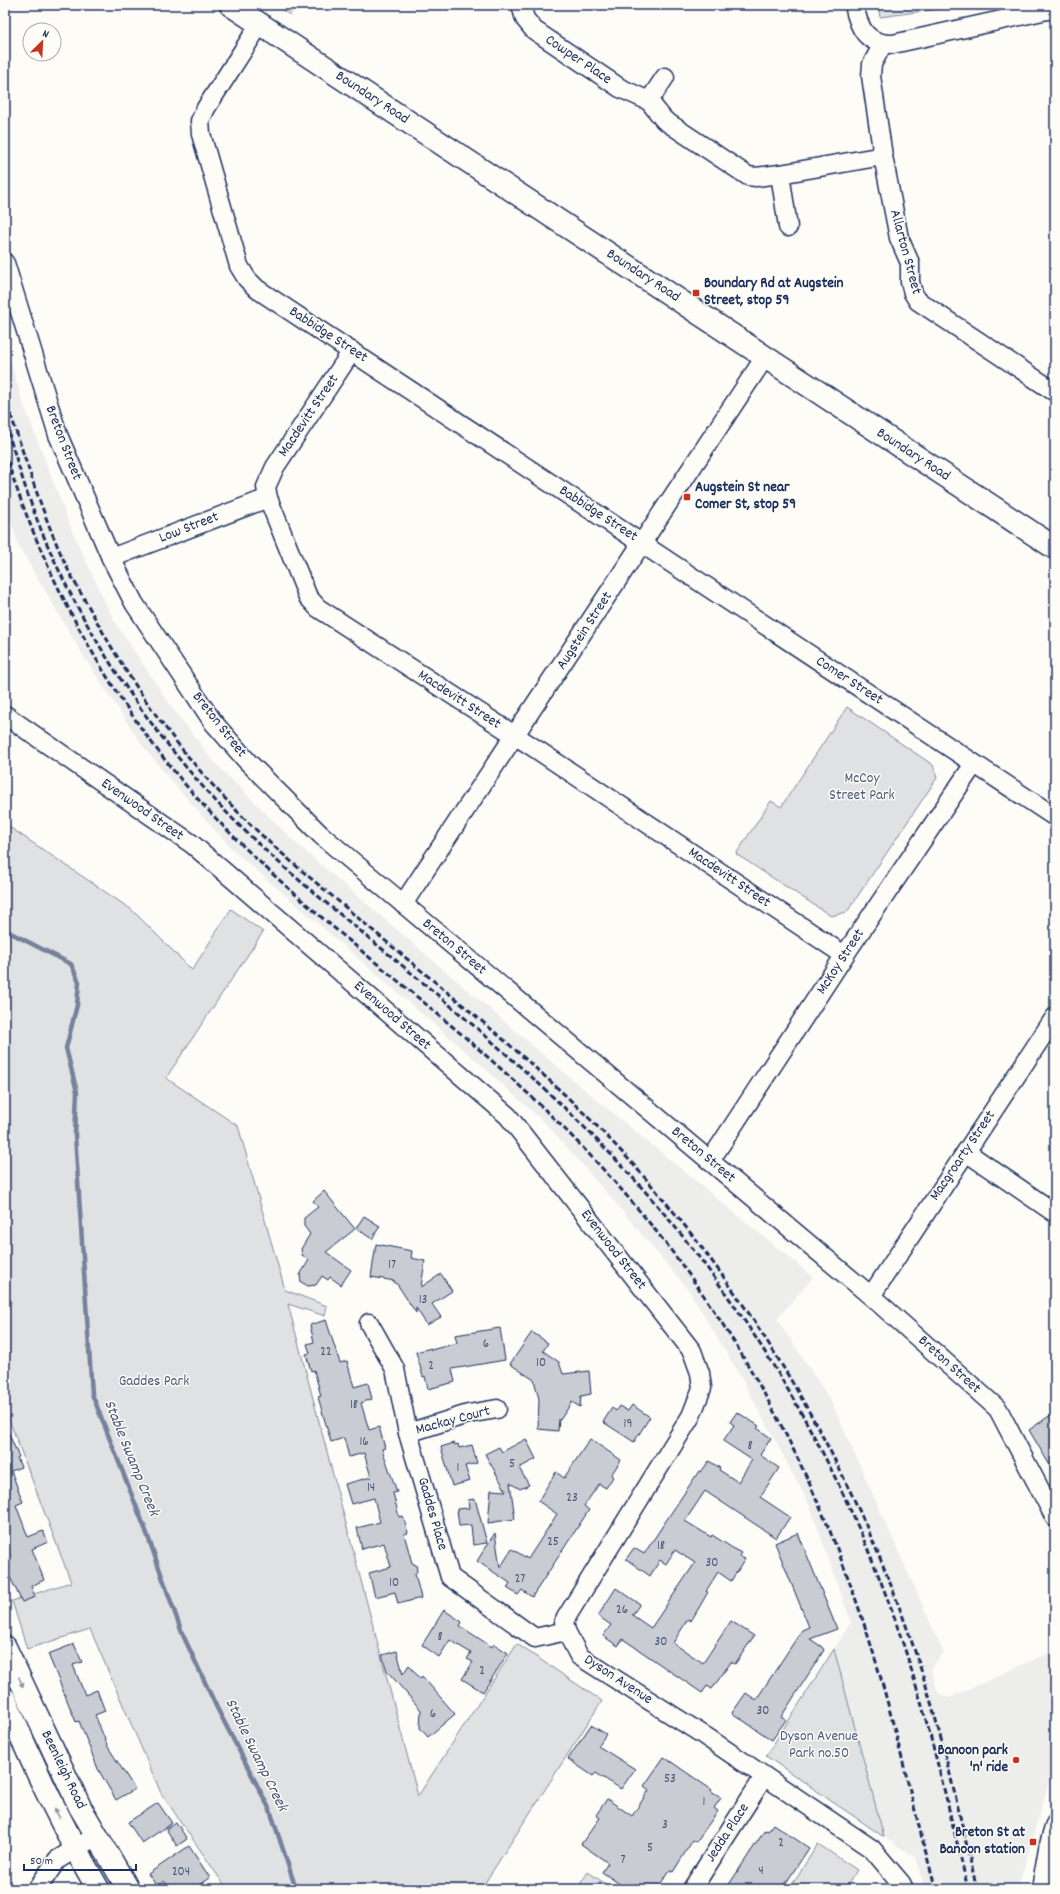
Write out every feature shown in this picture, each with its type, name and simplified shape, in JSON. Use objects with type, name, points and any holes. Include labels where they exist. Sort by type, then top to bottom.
[{"type":"main road","name":"Boundary Road","points":[[231,5],[1055,548]]},
{"type":"main road","name":"Beenleigh Road","points":[[5,1647],[49,1743],[96,1836],[128,1889]]},
{"type":"main road","name":"Beenleigh Road","points":[[5,1699],[25,1747],[75,1848],[98,1889]]},
{"type":"street","name":"Cowper Place","points":[[521,5],[525,19],[534,30],[620,88],[649,101],[664,120],[748,176],[756,177],[780,174],[883,156]]},
{"type":"street","points":[[854,5],[857,19],[863,32],[877,42],[883,44],[893,44],[1047,10],[1055,10]]},
{"type":"street","name":"Babbidge Street","points":[[260,24],[206,108],[200,121],[201,134],[240,266],[247,279],[257,289],[643,544]]},
{"type":"street","name":"Allarton Street","points":[[883,44],[874,59],[871,68],[883,156],[899,238],[910,263],[910,282],[915,297],[927,307],[1055,392]]},
{"type":"street","points":[[649,101],[665,77]]},
{"type":"street","points":[[780,174],[788,227]]},
{"type":"street","name":"Breton Street","points":[[5,263],[58,435],[111,558],[134,603],[213,722],[247,761],[321,836],[870,1296],[998,1409],[1055,1518]]},
{"type":"street","name":"Macdevitt Street","points":[[352,351],[275,467],[266,486],[268,498],[308,597],[318,608],[516,736],[844,955]]},
{"type":"street","name":"Augstein Street","points":[[403,904],[516,736],[765,357]]},
{"type":"street","name":"Low Street","points":[[111,558],[268,498]]},
{"type":"street","name":"Comer Street","points":[[643,544],[1055,817]]},
{"type":"street","name":"Evenwood Street","points":[[5,715],[192,844],[508,1116],[692,1351],[700,1373],[702,1388],[691,1416],[564,1621],[566,1631]]},
{"type":"street","name":"McKoy Street","points":[[710,1161],[844,955],[974,764]]},
{"type":"street","name":"Macgroarty Street","points":[[870,1296],[1053,1025]]},
{"type":"street","points":[[966,1152],[1055,1213]]},
{"type":"street","name":"Gaddes Place","points":[[369,1323],[394,1369],[408,1433],[450,1577],[535,1638],[566,1631]]},
{"type":"street","name":"Mackay Court","points":[[408,1433],[468,1414],[498,1408]]},
{"type":"street","name":"Dyson Avenue","points":[[566,1631],[580,1656],[706,1736],[764,1777],[872,1849],[901,1883],[904,1889]]},
{"type":"street","name":"Jedda Place","points":[[692,1889],[764,1777]]},
{"type":"street","points":[[1041,1889],[1052,1849],[1055,1824]]},
{"type":"street","points":[[37,1889],[57,1860],[96,1836]]},
{"type":"shaded area","points":[[5,343],[22,400],[72,531],[114,621],[171,706],[213,761],[299,846],[580,1086],[813,1277],[777,1319],[831,1401],[944,1653],[931,1668],[938,1693],[949,1698],[1055,1650],[1055,1760],[1018,1889],[925,1889],[916,1858],[884,1837],[834,1649],[851,1622],[809,1504],[743,1381],[690,1292],[550,1128],[481,1065],[232,849],[174,784],[142,745],[84,657],[18,545],[5,501]]},
{"type":"green space","points":[[275,5],[296,5],[290,15]]},
{"type":"green space","points":[[878,5],[968,5],[880,17]]},
{"type":"green space","name":"McCoy Street Park","points":[[847,707],[933,765],[937,778],[847,912],[831,916],[736,854],[771,801],[781,807]]},
{"type":"green space","name":"Gaddes Park","points":[[5,824],[132,910],[192,970],[231,909],[263,932],[166,1078],[238,1126],[285,1290],[327,1306],[325,1316],[288,1304],[418,1796],[517,1644],[602,1701],[481,1889],[227,1889],[161,1793],[90,1629],[27,1649],[12,1601],[71,1582],[5,1409]]},
{"type":"green space","name":"Dyson Avenue Park no.50","points":[[834,1649],[884,1837],[766,1756]]},
{"type":"green space","points":[[818,1844],[857,1870],[845,1889],[789,1889]]},
{"type":"green space","points":[[588,1872],[613,1889],[577,1889]]},
{"type":"building","points":[[324,1191],[355,1229],[326,1252],[351,1270],[341,1285],[330,1277],[328,1280],[322,1276],[316,1285],[308,1286],[301,1282],[300,1275],[309,1260],[302,1255],[301,1249],[310,1234],[304,1226],[304,1218],[318,1207],[313,1201]]},
{"type":"building","points":[[364,1216],[380,1226],[372,1239],[356,1228]]},
{"type":"building","points":[[376,1244],[412,1251],[411,1258],[425,1261],[421,1287],[441,1274],[452,1291],[432,1304],[441,1317],[427,1325],[416,1308],[416,1313],[397,1284],[394,1283],[395,1281],[371,1277]]},
{"type":"building","points":[[326,1320],[340,1363],[347,1361],[354,1387],[368,1383],[372,1399],[361,1403],[369,1430],[379,1427],[385,1448],[382,1449],[397,1492],[393,1493],[399,1517],[403,1516],[408,1533],[404,1534],[412,1563],[416,1565],[417,1571],[415,1574],[421,1598],[398,1604],[395,1592],[375,1597],[369,1573],[391,1567],[384,1543],[362,1549],[357,1528],[380,1522],[374,1498],[351,1504],[345,1484],[371,1477],[364,1453],[349,1457],[344,1438],[331,1442],[318,1397],[321,1396],[314,1370],[311,1371],[306,1354],[310,1353],[307,1344],[314,1342],[310,1325]]},
{"type":"building","points":[[500,1328],[505,1360],[452,1369],[455,1382],[428,1389],[416,1352],[431,1348],[431,1350],[457,1343],[455,1335]]},
{"type":"building","points":[[532,1332],[548,1343],[543,1351],[559,1362],[563,1374],[589,1371],[591,1394],[581,1396],[580,1407],[572,1402],[560,1420],[559,1419],[558,1431],[538,1429],[539,1399],[534,1380],[510,1364]]},
{"type":"building","points":[[632,1405],[650,1417],[634,1442],[603,1422],[612,1408],[616,1411],[619,1406],[628,1411]]},
{"type":"building","points":[[737,1412],[759,1426],[757,1428],[771,1438],[760,1455],[779,1468],[760,1497],[790,1517],[776,1538],[705,1491],[685,1521],[711,1537],[712,1535],[741,1553],[739,1556],[745,1559],[731,1581],[718,1572],[706,1591],[708,1592],[691,1621],[688,1619],[673,1643],[703,1663],[731,1621],[754,1636],[735,1664],[731,1662],[712,1689],[707,1686],[702,1693],[623,1639],[618,1646],[603,1636],[611,1625],[598,1616],[616,1588],[640,1604],[632,1615],[651,1628],[695,1563],[675,1550],[666,1564],[660,1560],[650,1576],[626,1559],[634,1548],[644,1554],[699,1471],[701,1472],[709,1461],[720,1468],[719,1470],[738,1482],[752,1460],[723,1441],[734,1425],[730,1422]]},
{"type":"building","points":[[1055,1412],[1055,1474],[1029,1430]]},
{"type":"building","points":[[5,1425],[19,1457],[17,1458],[21,1467],[11,1471],[23,1502],[16,1505],[28,1537],[43,1531],[48,1542],[32,1549],[44,1580],[31,1586],[35,1597],[22,1602],[9,1575],[5,1576],[5,1563],[12,1560],[5,1543]]},
{"type":"building","points":[[526,1439],[536,1459],[519,1468],[529,1485],[520,1489],[510,1483],[515,1519],[488,1523],[491,1490],[506,1491],[485,1454],[499,1447],[502,1452]]},
{"type":"building","points":[[590,1439],[621,1460],[611,1475],[613,1477],[606,1488],[599,1484],[584,1506],[589,1510],[532,1597],[522,1590],[518,1595],[507,1588],[510,1583],[477,1561],[495,1533],[500,1568],[512,1549],[528,1559],[557,1514],[538,1501],[556,1472],[564,1478]]},
{"type":"building","points":[[454,1443],[455,1445],[458,1444],[459,1448],[472,1445],[477,1463],[465,1466],[470,1481],[452,1486],[441,1447]]},
{"type":"building","points":[[475,1499],[487,1543],[473,1545],[471,1525],[459,1526],[457,1509],[469,1508],[468,1500]]},
{"type":"building","points":[[798,1533],[837,1629],[810,1639],[824,1650],[781,1717],[786,1720],[772,1740],[732,1713],[746,1693],[756,1700],[802,1630],[809,1627],[775,1543]]},
{"type":"building","points":[[444,1610],[462,1622],[460,1626],[492,1647],[494,1644],[508,1653],[483,1692],[462,1679],[473,1662],[467,1659],[471,1653],[450,1640],[439,1657],[422,1645]]},
{"type":"building","points":[[74,1644],[82,1662],[73,1665],[85,1695],[97,1690],[105,1711],[95,1715],[108,1747],[135,1789],[116,1800],[98,1769],[79,1721],[76,1722],[48,1654]]},
{"type":"building","points":[[397,1651],[403,1674],[409,1665],[420,1679],[422,1676],[455,1714],[428,1737],[420,1728],[421,1710],[387,1671],[382,1655]]},
{"type":"building","points":[[591,1725],[606,1734],[598,1746],[635,1769],[621,1789],[596,1773],[593,1776],[568,1759]]},
{"type":"building","points":[[664,1757],[712,1790],[711,1792],[721,1798],[714,1808],[718,1811],[696,1842],[693,1840],[673,1872],[670,1870],[657,1889],[627,1889],[602,1872],[608,1863],[581,1844],[600,1818],[596,1815],[607,1799],[632,1816],[649,1790],[644,1786]]},
{"type":"building","points":[[158,1803],[172,1823],[142,1843],[128,1822]]},
{"type":"building","points":[[176,1822],[187,1839],[177,1846],[166,1829]]},
{"type":"building","points":[[773,1824],[809,1848],[782,1889],[726,1889],[765,1830],[768,1831]]},
{"type":"building","points":[[189,1846],[210,1878],[194,1889],[169,1889],[164,1881],[157,1886],[148,1874]]},
{"type":"waterway","name":"Stable Swamp Creek","points":[[5,930],[71,964],[79,982],[77,1005],[66,1048],[77,1092],[75,1135],[92,1394],[146,1531],[182,1633],[217,1708],[270,1810],[296,1889]]},
{"type":"railway","points":[[5,397],[25,459],[55,541],[70,573],[118,659],[184,752],[236,810],[281,853],[528,1061],[598,1127],[631,1162],[679,1219],[724,1278],[766,1340],[804,1403],[839,1469],[871,1536],[899,1605],[923,1676],[938,1729],[977,1889]]},
{"type":"railway","points":[[5,423],[36,517],[70,592],[90,629],[135,701],[186,767],[232,818],[273,857],[475,1026],[565,1108],[622,1166],[662,1211],[736,1308],[770,1360],[801,1412],[856,1521],[879,1577],[918,1692],[968,1889]]},
{"type":"railway","points":[[5,453],[21,501],[40,549],[62,596],[87,643],[114,688],[143,731],[175,772],[208,810],[280,881],[473,1044],[568,1133],[622,1190],[656,1231],[719,1318],[774,1411],[798,1459],[841,1558],[881,1678],[936,1889]]},
{"type":"place","name":"Boundary Rd at Augstein Street, stop 59","points":[[696,293]]},
{"type":"place","name":"Augstein St near Comer St, stop 59","points":[[687,497]]},
{"type":"place","name":"Banoon park 'n' ride","points":[[1016,1760]]},
{"type":"place","name":"Breton St at Banoon station","points":[[1033,1842]]}]
